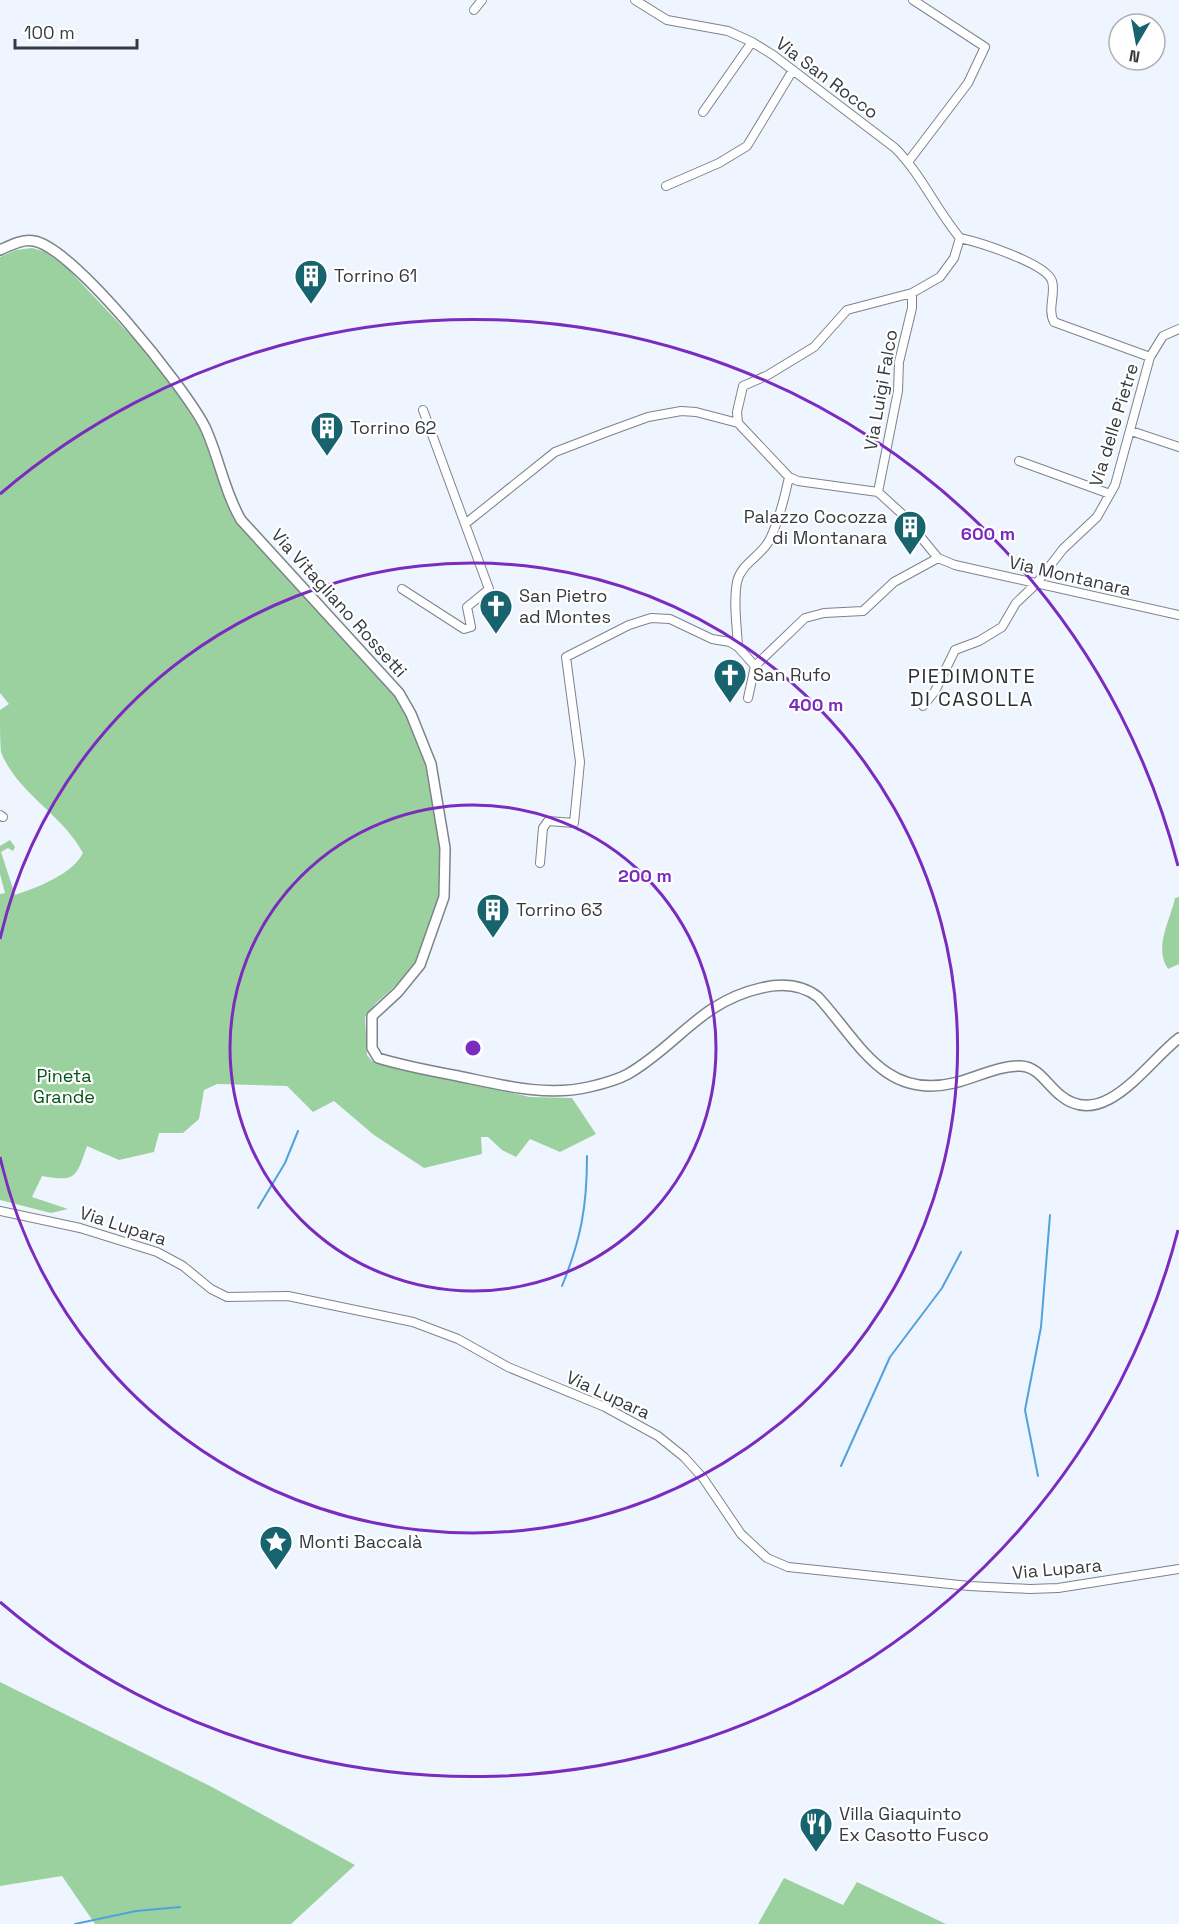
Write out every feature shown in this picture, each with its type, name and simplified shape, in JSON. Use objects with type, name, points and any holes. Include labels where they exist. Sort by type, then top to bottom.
[{"type":"street","points":[[474,10],[482,0]]},
{"type":"street","name":"Via San Rocco","points":[[635,0],[667,20],[728,31],[752,42],[793,70],[895,148],[908,162],[943,218],[960,238]]},
{"type":"street","points":[[908,162],[968,83],[985,46],[913,0]]},
{"type":"street","points":[[704,112],[752,42]]},
{"type":"street","points":[[666,186],[720,163],[747,146],[793,70]]},
{"type":"street","points":[[738,423],[737,412],[743,386],[768,375],[814,347],[848,310],[912,293],[947,270],[960,238],[1036,265],[1048,274],[1052,282],[1050,315],[1054,322],[1150,357],[1163,336],[1179,329]]},
{"type":"street","name":"Via Vitagliano Rossetti","points":[[0,250],[18,242],[33,241],[47,245],[63,257],[111,304],[183,390],[212,445],[232,505],[241,520],[386,678],[411,714],[431,764],[445,848],[444,897],[420,964],[398,992],[372,1016],[372,1048],[378,1058],[524,1089],[554,1091],[577,1089],[629,1073],[710,1009],[725,1000],[750,991],[788,985],[808,991],[818,997],[871,1062],[904,1082],[935,1086],[1023,1066],[1038,1073],[1064,1099],[1083,1105],[1102,1103],[1111,1099],[1179,1038]]},
{"type":"street","name":"Via Luigi Falco","points":[[878,492],[898,391],[899,362],[912,308],[912,293]]},
{"type":"street","name":"Via delle Pietre","points":[[923,706],[935,691],[955,650],[979,641],[1002,627],[1016,603],[1036,584],[1063,549],[1097,517],[1110,494],[1131,430],[1150,357]]},
{"type":"street","points":[[402,589],[460,627],[471,627],[467,607],[487,592],[489,585],[423,410]]},
{"type":"street","points":[[465,524],[555,452],[648,417],[681,411],[696,412],[738,423],[789,477],[798,481],[878,492],[901,513],[938,558],[894,582],[863,611],[824,613],[805,618],[755,666],[748,698]]},
{"type":"street","points":[[1131,430],[1179,447]]},
{"type":"street","points":[[1019,461],[1110,494]]},
{"type":"street","points":[[738,647],[735,606],[737,581],[742,568],[756,558],[770,539],[789,477]]},
{"type":"street","name":"Via Montanara","points":[[938,558],[955,565],[1179,615]]},
{"type":"street","points":[[540,863],[543,828],[548,821],[574,823],[580,762],[566,657],[651,618],[670,619],[712,639],[738,647],[755,666]]},
{"type":"street","name":"Via Lupara","points":[[0,1210],[81,1228],[157,1252],[183,1266],[211,1289],[227,1297],[288,1296],[413,1322],[459,1339],[508,1367],[605,1407],[658,1436],[684,1456],[703,1478],[741,1534],[767,1557],[788,1567],[969,1586],[1030,1589],[1058,1588],[1179,1569]]},
{"type":"green space","name":"Pineta Grande","points":[[32,248],[46,252],[66,267],[136,341],[171,383],[201,431],[234,520],[373,668],[391,689],[406,713],[424,759],[441,851],[440,894],[419,957],[404,978],[375,1004],[365,1017],[367,1055],[372,1061],[530,1097],[572,1098],[596,1134],[560,1152],[530,1139],[516,1157],[502,1150],[488,1137],[481,1137],[482,1154],[424,1168],[374,1135],[334,1101],[313,1112],[287,1086],[217,1084],[204,1090],[199,1119],[183,1133],[159,1133],[154,1152],[119,1160],[87,1146],[80,1165],[73,1175],[68,1178],[42,1176],[32,1197],[68,1209],[51,1213],[0,1200],[0,894],[5,893],[0,874],[0,846],[10,840],[15,847],[13,851],[8,848],[1,852],[15,895],[63,874],[78,861],[83,853],[64,827],[18,780],[8,767],[1,752],[0,710],[9,704],[0,693],[0,257],[16,250]]},
{"type":"green space","points":[[1179,897],[1179,964],[1168,969],[1162,952],[1164,933],[1175,898]]},
{"type":"green space","points":[[0,1682],[210,1786],[355,1865],[291,1924],[95,1924],[62,1876],[0,1886]]},
{"type":"green space","points":[[784,1878],[843,1905],[857,1882],[946,1924],[758,1924]]},
{"type":"waterway","points":[[258,1208],[285,1163],[298,1131]]},
{"type":"waterway","points":[[562,1286],[582,1223],[587,1156]]},
{"type":"waterway","points":[[1038,1476],[1025,1410],[1041,1327],[1050,1215]]},
{"type":"waterway","points":[[841,1466],[890,1357],[942,1288],[961,1252]]},
{"type":"waterway","points":[[75,1924],[136,1911],[180,1907]]},
{"type":"place","name":"Torrino 61","points":[[311,305]]},
{"type":"place","name":"Torrino 62","points":[[327,457]]},
{"type":"place","name":"Palazzo Cocozza di Montanara","points":[[910,556]]},
{"type":"place","name":"San Pietro ad Montes","points":[[496,635]]},
{"type":"place","name":"San Rufo","points":[[730,704]]},
{"type":"place","name":"Torrino 63","points":[[493,939]]},
{"type":"place","name":"Monti Baccalà","points":[[276,1571]]},
{"type":"place","name":"Villa Giaquinto Ex Casotto Fusco","points":[[816,1853]]},
{"type":"district","name":"PIEDIMONTE DI CASOLLA","points":[[972,688]]}]
